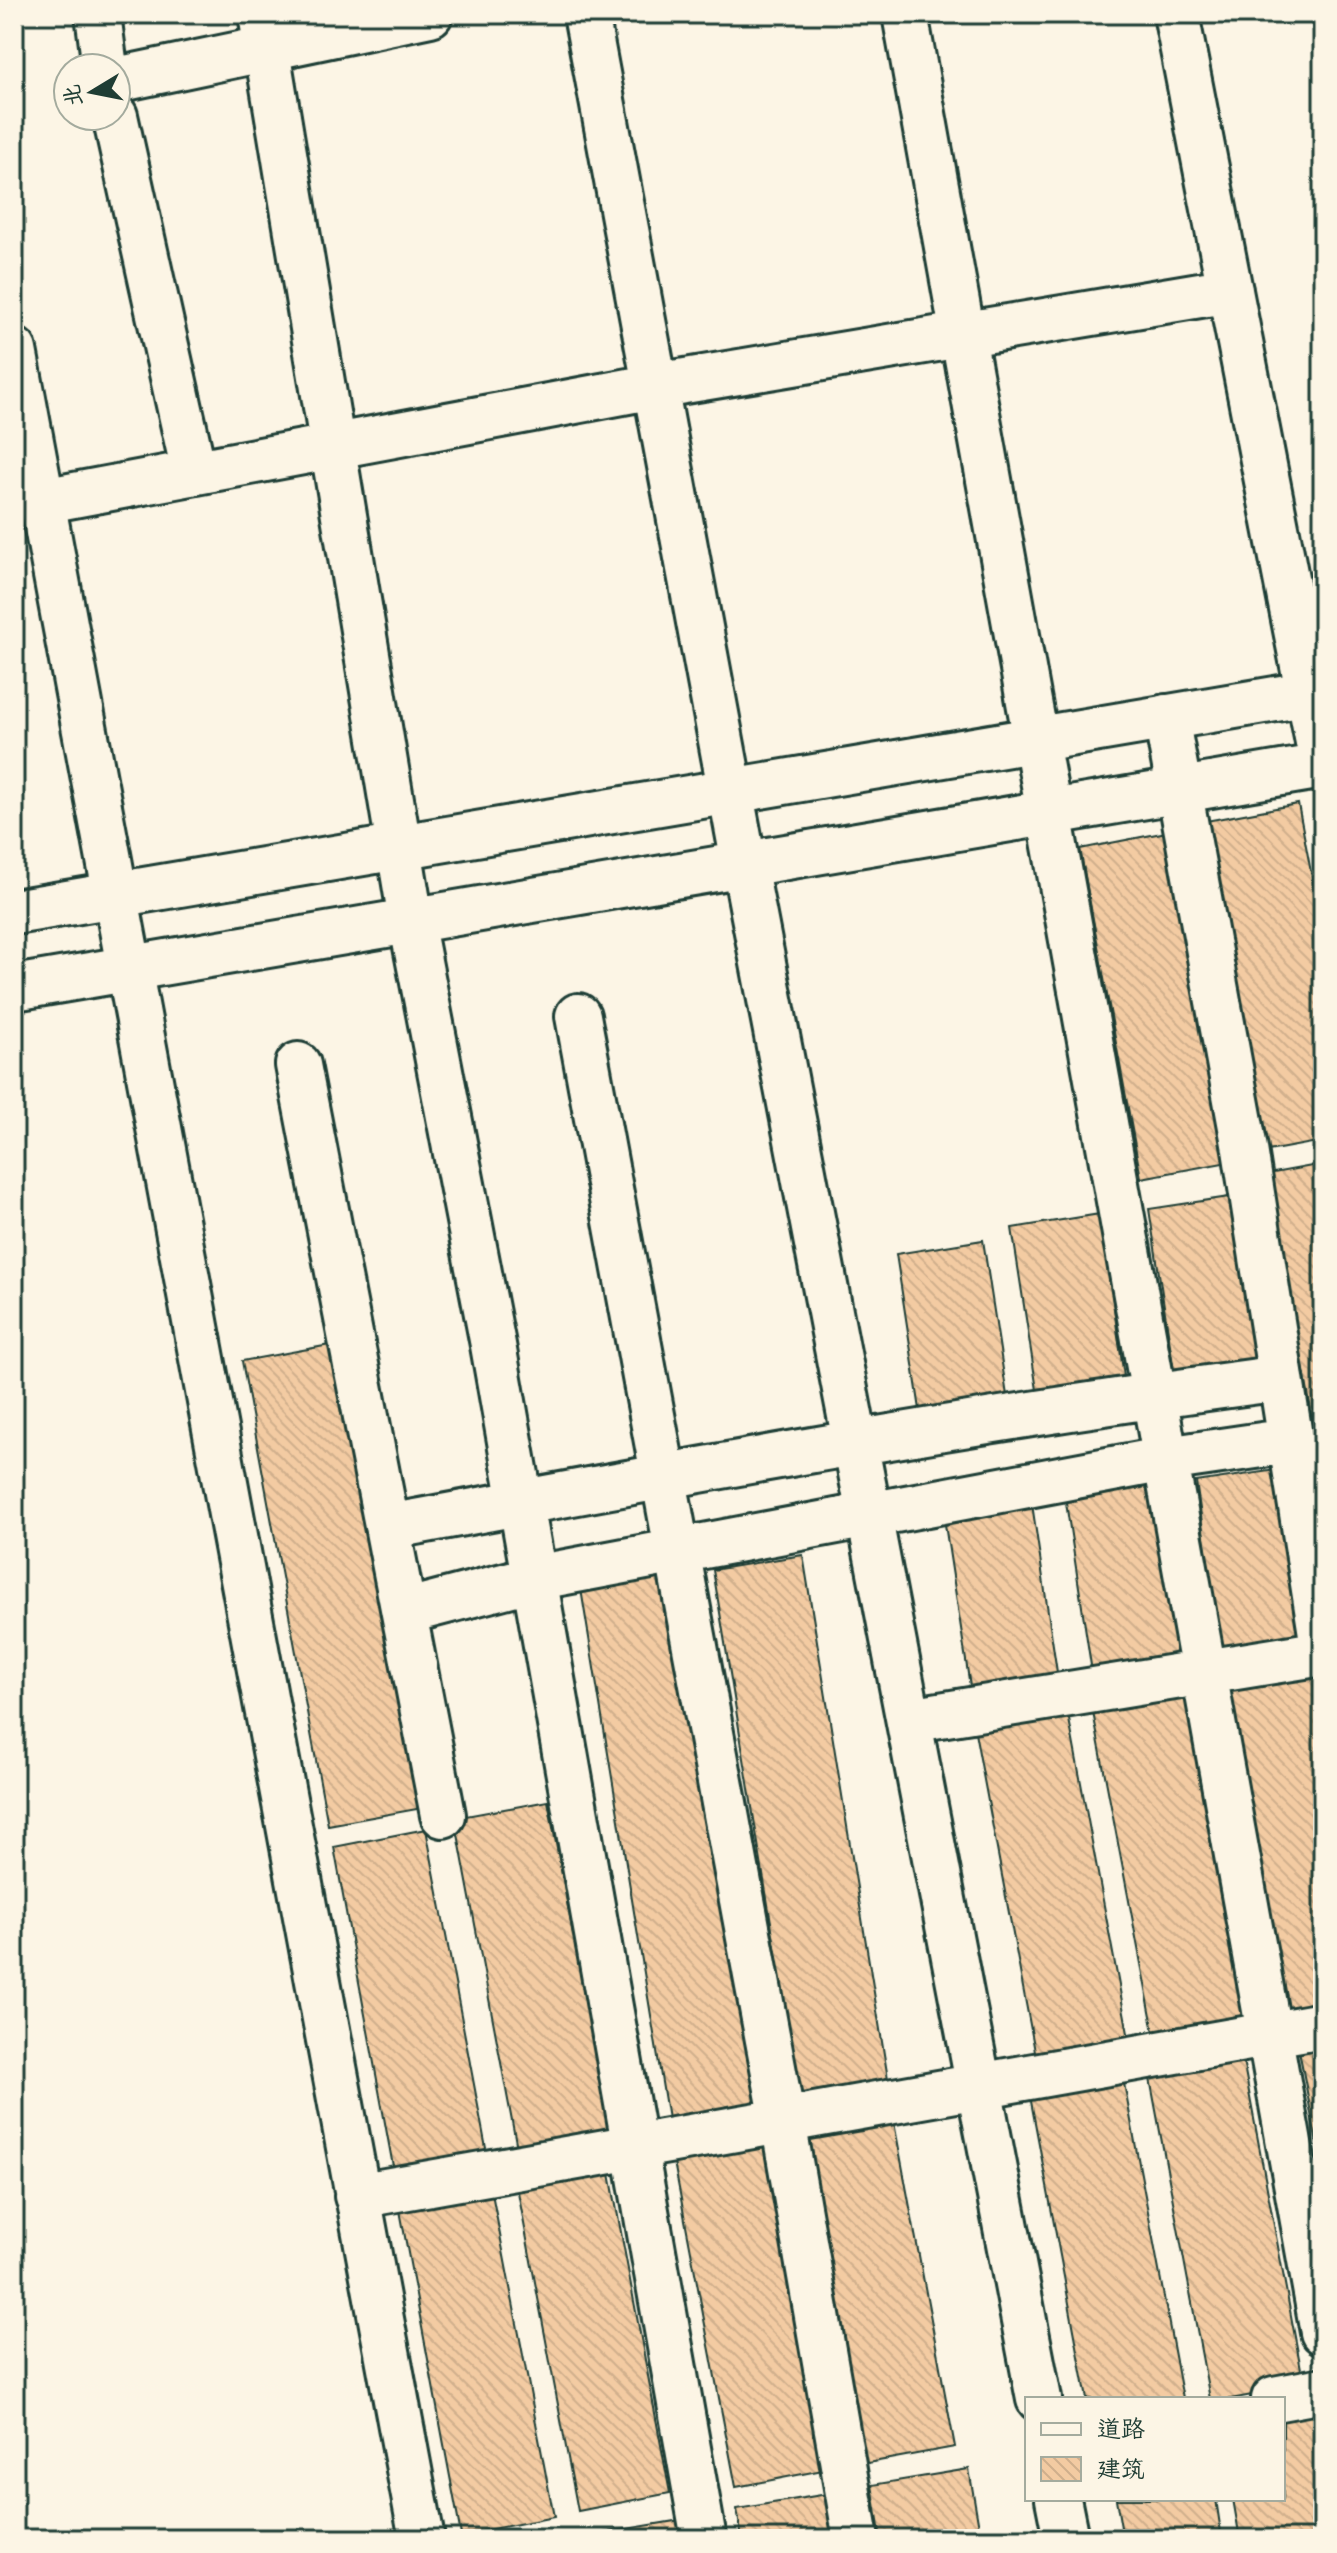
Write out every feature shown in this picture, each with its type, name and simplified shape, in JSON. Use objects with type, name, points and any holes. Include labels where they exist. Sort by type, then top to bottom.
[{"type":"street","points":[[98,14],[103,52]]},
{"type":"street","points":[[132,75],[264,31],[430,14]]},
{"type":"street","points":[[586,14],[744,864],[1039,2397]]},
{"type":"street","points":[[905,14],[1323,2332]]},
{"type":"street","points":[[14,988],[1323,767],[1316,692],[1230,290],[1176,14]]},
{"type":"street","points":[[264,31],[411,920],[521,1502],[704,2539]]},
{"type":"street","points":[[119,132],[194,472]]},
{"type":"street","points":[[42,501],[655,386],[1230,290]]},
{"type":"street","points":[[14,350],[113,895],[422,2539]]},
{"type":"street","points":[[14,912],[1316,692]]},
{"type":"street","points":[[1166,717],[1245,1149],[1323,1647]]},
{"type":"street","points":[[578,1016],[679,1551],[856,2539]]},
{"type":"street","points":[[298,1065],[443,1815]]},
{"type":"street","points":[[388,1527],[856,1443],[1281,1378]]},
{"type":"street","points":[[404,1612],[534,1578],[1166,1459],[1290,1441]]},
{"type":"street","points":[[909,1720],[1323,1653]]},
{"type":"street","points":[[357,2196],[1323,2025]]},
{"type":"street","points":[[1285,2397],[1323,2390]]},
{"type":"street","points":[[1058,2501],[1066,2539]]},
{"type":"building","points":[[1298,804],[1323,935],[1323,1141],[1268,1151],[1206,821]]},
{"type":"building","points":[[1172,831],[1234,1161],[1141,1178],[1080,849]]},
{"type":"building","points":[[1323,1164],[1323,1475],[1268,1174]]},
{"type":"building","points":[[1236,1196],[1263,1371],[1176,1384],[1149,1209]]},
{"type":"building","points":[[1100,1214],[1126,1390],[1039,1403],[1012,1228]]},
{"type":"building","points":[[983,1240],[1010,1415],[923,1429],[896,1254]]},
{"type":"building","points":[[341,1343],[428,1807],[328,1825],[242,1361]]},
{"type":"building","points":[[1283,1469],[1309,1645],[1222,1658],[1196,1482]]},
{"type":"building","points":[[1152,1483],[1179,1658],[1092,1672],[1065,1496]]},
{"type":"building","points":[[1032,1504],[1058,1679],[971,1693],[944,1518]]},
{"type":"building","points":[[803,1555],[889,2085],[800,2099],[713,1570]]},
{"type":"building","points":[[671,1575],[758,2104],[668,2119],[581,1589]]},
{"type":"building","points":[[1316,1669],[1323,1704],[1323,2009],[1285,2016],[1223,1686]]},
{"type":"building","points":[[1185,1690],[1247,2020],[1155,2037],[1092,1707]]},
{"type":"building","points":[[1068,1714],[1130,2044],[1037,2062],[975,1732]]},
{"type":"building","points":[[548,1801],[610,2130],[517,2148],[455,1818]]},
{"type":"building","points":[[426,1829],[488,2159],[395,2177],[334,1847]]},
{"type":"building","points":[[1323,2046],[1323,2176],[1299,2050]]},
{"type":"building","points":[[1242,2055],[1304,2385],[1241,2397],[1210,2397],[1149,2073]]},
{"type":"building","points":[[1123,2078],[1183,2397],[1087,2397],[1030,2096]]},
{"type":"building","points":[[893,2117],[955,2447],[862,2464],[801,2134]]},
{"type":"building","points":[[766,2139],[828,2469],[736,2487],[673,2157]]},
{"type":"building","points":[[608,2163],[670,2493],[578,2511],[516,2181]]},
{"type":"building","points":[[491,2188],[554,2517],[461,2535],[399,2205]]},
{"type":"building","points":[[1317,2403],[1323,2441],[1323,2539],[1240,2539],[1233,2501],[1285,2501],[1285,2409]]},
{"type":"building","points":[[969,2469],[981,2539],[881,2539],[872,2485]]},
{"type":"building","points":[[834,2493],[842,2539],[742,2539],[737,2509]]},
{"type":"building","points":[[1116,2501],[1216,2501],[1222,2539],[1123,2539]]},
{"type":"building","points":[[681,2520],[684,2539],[585,2539],[584,2536]]}]
